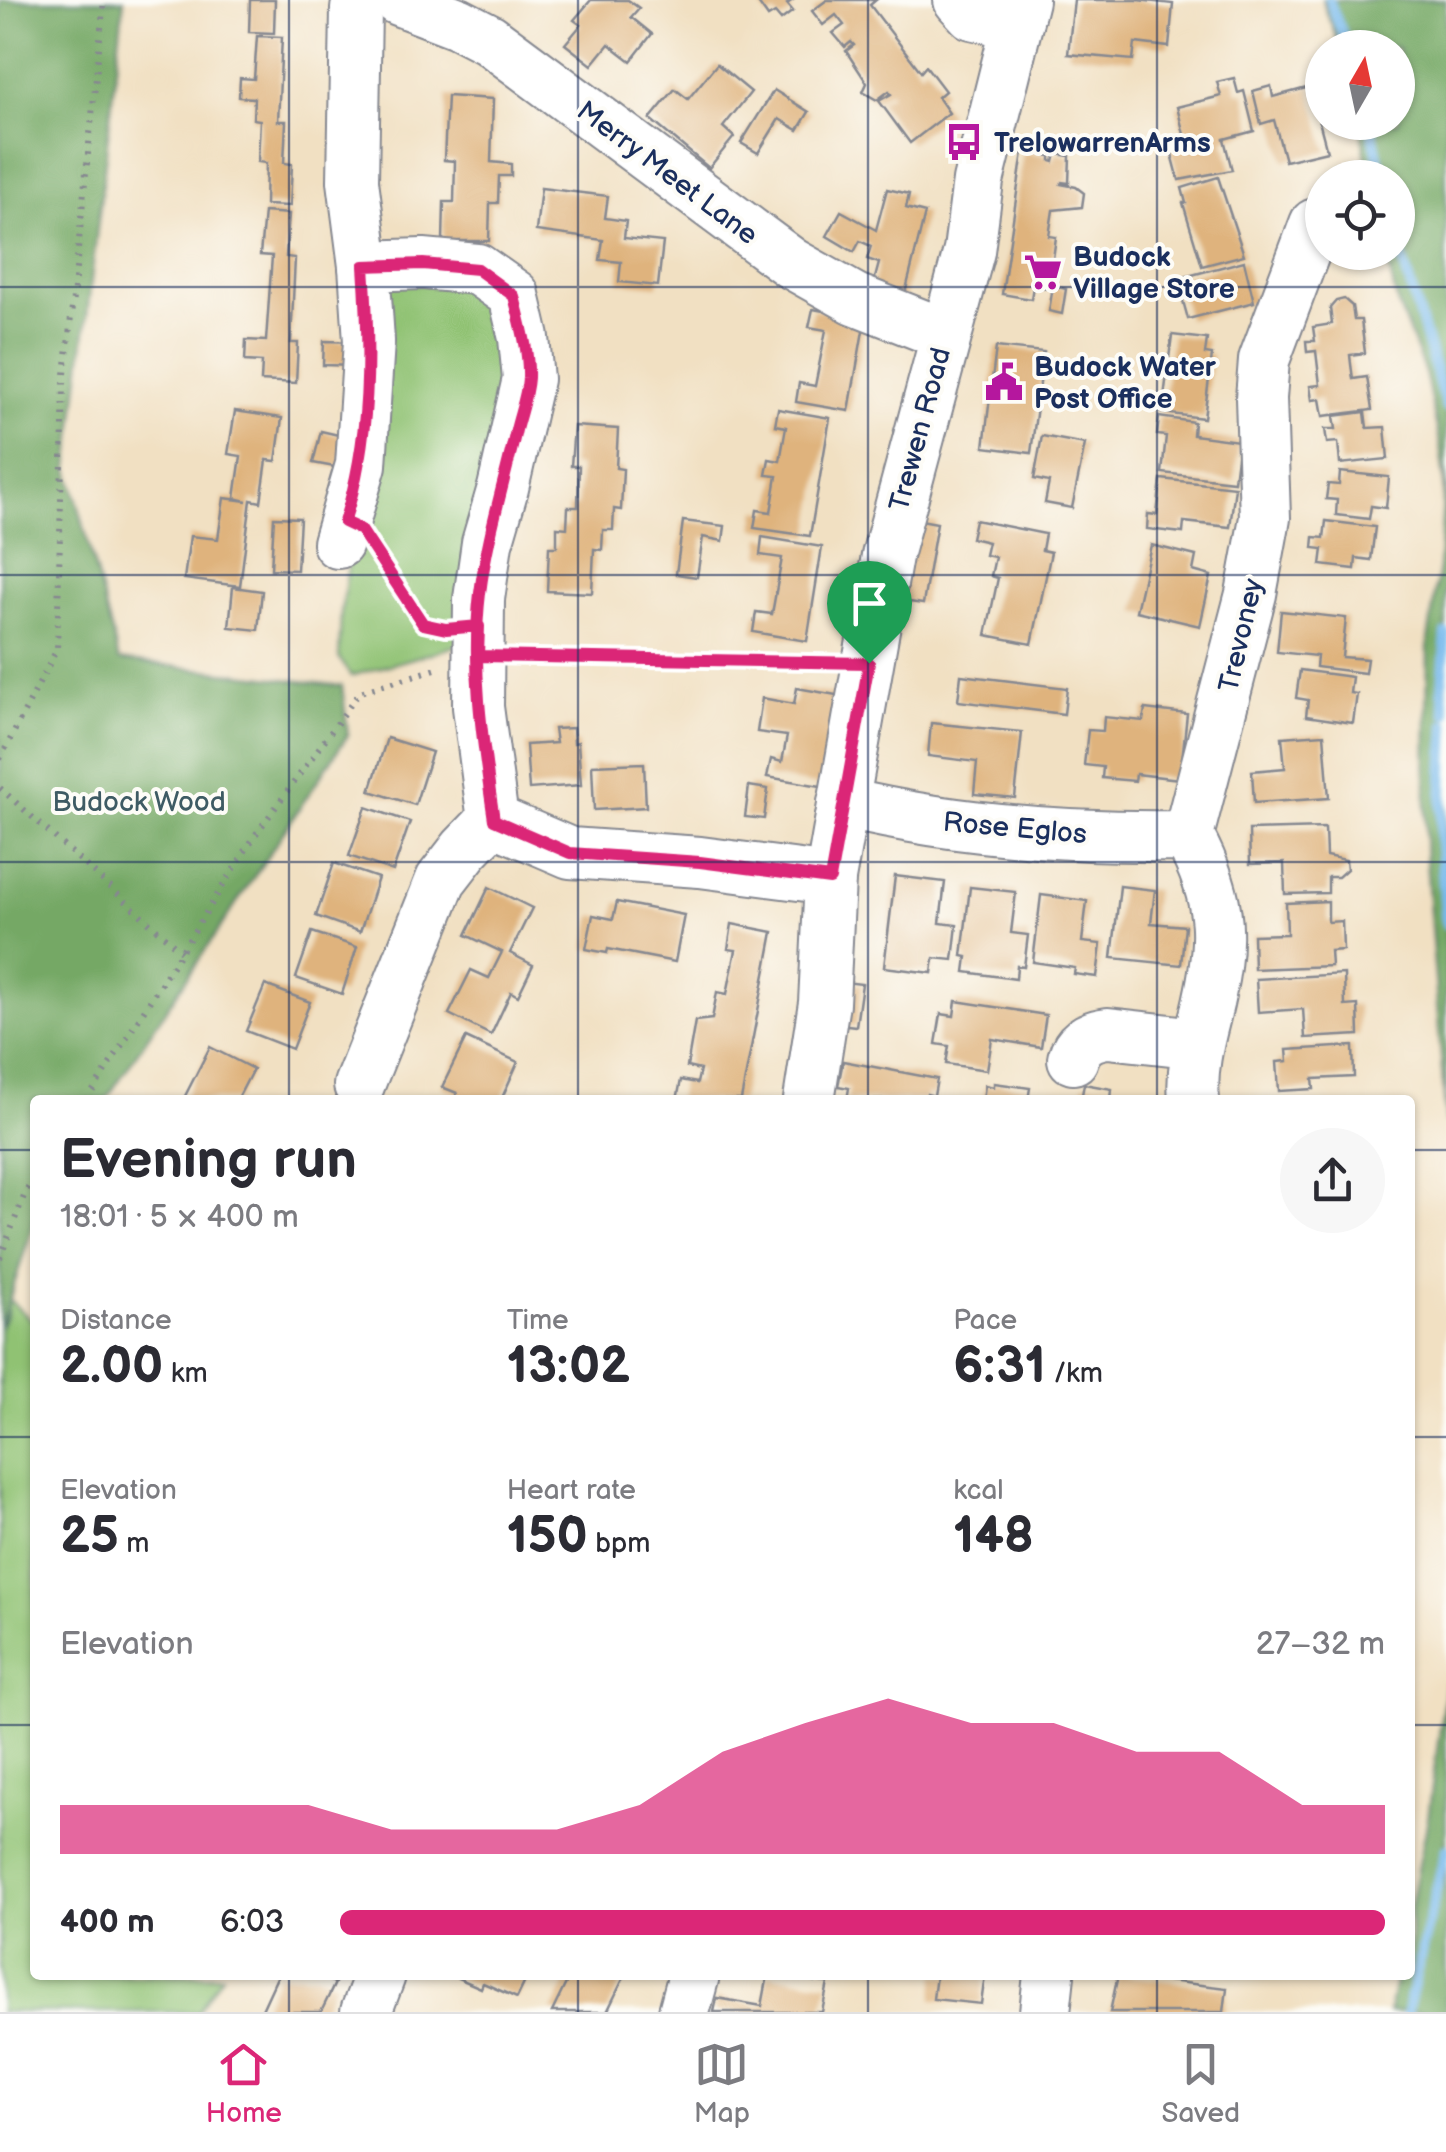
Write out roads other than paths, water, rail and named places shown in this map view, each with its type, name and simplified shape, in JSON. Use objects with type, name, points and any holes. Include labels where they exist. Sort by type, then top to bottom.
[{"type":"street","points":[[959,0],[972,14],[1020,12]]},
{"type":"street","points":[[341,532],[361,465],[370,341],[352,181],[377,5]]},
{"type":"street","name":"Merry Meet Lane","points":[[377,5],[458,23],[489,39],[791,264],[856,299],[944,334]]},
{"type":"street","name":"Trewen Road","points":[[809,1095],[824,1003],[830,879],[894,521],[969,251],[978,181],[1020,12]]},
{"type":"street","name":"Trevoney","points":[[1188,836],[1252,594],[1265,518],[1261,398],[1264,360],[1305,251]]},
{"type":"street","points":[[364,266],[423,264],[477,269],[514,296],[524,338],[528,379],[504,488],[487,542],[479,641],[478,707],[494,820]]},
{"type":"street","name":"Rose Eglos","points":[[844,803],[924,819],[1012,829],[1188,836]]},
{"type":"street","points":[[494,820],[570,853],[700,862],[830,879]]},
{"type":"street","points":[[353,1084],[441,880],[494,820]]},
{"type":"street","points":[[1188,836],[1208,872],[1217,916],[1218,950],[1198,1043],[1194,1095]]},
{"type":"street","points":[[1073,1059],[1084,1041],[1094,1034],[1108,1032],[1198,1043]]},
{"type":"street","points":[[366,2012],[378,1980]]},
{"type":"street","points":[[684,2012],[693,1980]]},
{"type":"street","points":[[1045,2012],[1048,1980]]},
{"type":"waterway","points":[[1329,0],[1341,30]]},
{"type":"waterway","points":[[1374,140],[1379,160]]},
{"type":"waterway","points":[[1406,270],[1446,407]]},
{"type":"waterway","points":[[1446,634],[1442,689],[1446,713]]},
{"type":"waterway","points":[[1446,724],[1440,841],[1446,924]]},
{"type":"waterway","points":[[1415,1979],[1446,1849]]},
{"type":"waterway","points":[[1407,2012],[1415,1980]]},
{"type":"place","name":"TrelowarrenArms","points":[[964,142]]},
{"type":"place","name":"Budock Village Store","points":[[1043,272]]},
{"type":"place","name":"Budock Water Post Office","points":[[1004,382]]},
{"type":"park label","name":"Budock Wood","points":[[139,801]]}]
